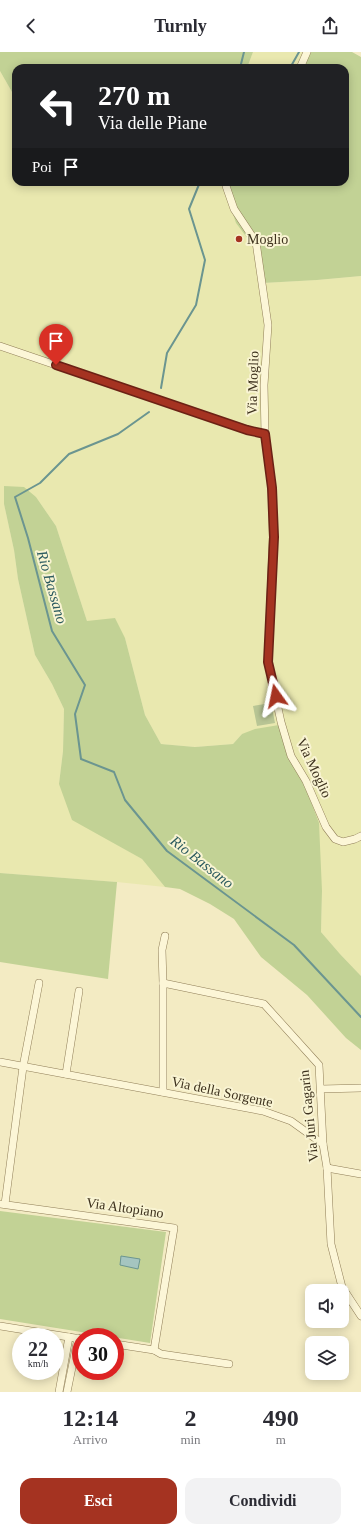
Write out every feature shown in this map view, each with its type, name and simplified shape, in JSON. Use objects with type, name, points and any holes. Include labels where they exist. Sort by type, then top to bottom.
[{"type":"street","points":[[302,64],[307,52]]},
{"type":"street","name":"Via Moglio","points":[[226,186],[234,209],[256,242],[268,325],[264,385],[265,434],[272,488],[274,537],[268,662],[281,722],[291,756],[306,781],[326,828],[335,839],[343,842],[361,836]]},
{"type":"street","points":[[0,346],[233,426],[265,434]]},
{"type":"street","points":[[163,1092],[162,950],[165,936]]},
{"type":"street","name":"Via Altopiano","points":[[39,983],[23,1067],[3,1204],[174,1228],[154,1350]]},
{"type":"street","name":"Via Juri Gagarin","points":[[163,983],[264,1004],[319,1065],[331,1244],[342,1288],[361,1316]]},
{"type":"street","points":[[0,1062],[66,1074],[79,991]]},
{"type":"street","name":"Via della Sorgente","points":[[66,1074],[263,1112],[291,1121],[324,1144]]},
{"type":"street","points":[[321,1089],[361,1088]]},
{"type":"street","points":[[327,1168],[361,1174]]},
{"type":"street","points":[[0,1326],[72,1337]]},
{"type":"street","points":[[59,1392],[69,1337]]},
{"type":"street","points":[[124,1345],[154,1350],[161,1354],[229,1364]]},
{"type":"street","points":[[67,1392],[72,1370]]},
{"type":"green space","points":[[0,52],[253,52],[248,64],[12,64],[12,92],[0,71]]},
{"type":"green space","points":[[253,52],[310,52],[304,64],[248,64]]},
{"type":"green space","points":[[310,52],[352,52],[361,57],[361,276],[263,283],[257,251],[236,223],[225,190],[226,186],[349,186],[349,64],[304,64]]},
{"type":"green space","points":[[0,71],[12,92],[12,186],[229,186],[257,251],[263,283],[361,276],[361,976],[321,932],[322,891],[242,734],[233,744],[195,747],[161,744],[145,715],[125,638],[87,621],[56,526],[36,497],[4,486],[4,504],[14,550],[18,579],[35,655],[52,684],[64,709],[63,751],[59,784],[109,840],[142,859],[165,887],[0,873]]},
{"type":"green space","points":[[4,486],[24,487],[36,497],[56,526],[87,621],[115,618],[125,638],[145,715],[161,744],[195,747],[233,744],[242,734],[255,729],[279,725],[319,823],[322,891],[321,932],[361,976],[361,1050],[346,1038],[307,995],[261,957],[234,919],[210,904],[180,889],[165,887],[142,859],[72,820],[59,784],[63,751],[64,709],[52,684],[35,655],[18,579],[14,550],[4,504]]},
{"type":"green space","points":[[271,703],[275,723],[257,726],[253,706]]},
{"type":"green space","points":[[0,873],[117,882],[108,979],[0,962]]},
{"type":"green space","points":[[0,1211],[166,1232],[150,1343],[124,1339],[124,1328],[72,1328],[72,1331],[64,1328],[0,1319]]},
{"type":"water","points":[[121,1256],[140,1259],[138,1269],[120,1265]]},
{"type":"waterway","points":[[241,64],[244,52]]},
{"type":"waterway","name":"Rio Bassano","points":[[292,64],[299,52]]},
{"type":"waterway","name":"Rio Bassano","points":[[161,388],[167,353],[196,305],[205,260],[189,209],[198,186]]},
{"type":"waterway","name":"Rio Bassano","points":[[149,412],[118,434],[69,454],[40,483],[15,497],[28,538],[52,631],[85,685],[75,714],[81,759],[114,772],[125,800],[167,851],[294,945],[361,1017]]},
{"type":"place","name":"Moglio","points":[[239,239]]},
{"type":"route","points":[[56,365],[247,430],[265,434],[272,488],[274,537],[268,662],[276,696]]}]
